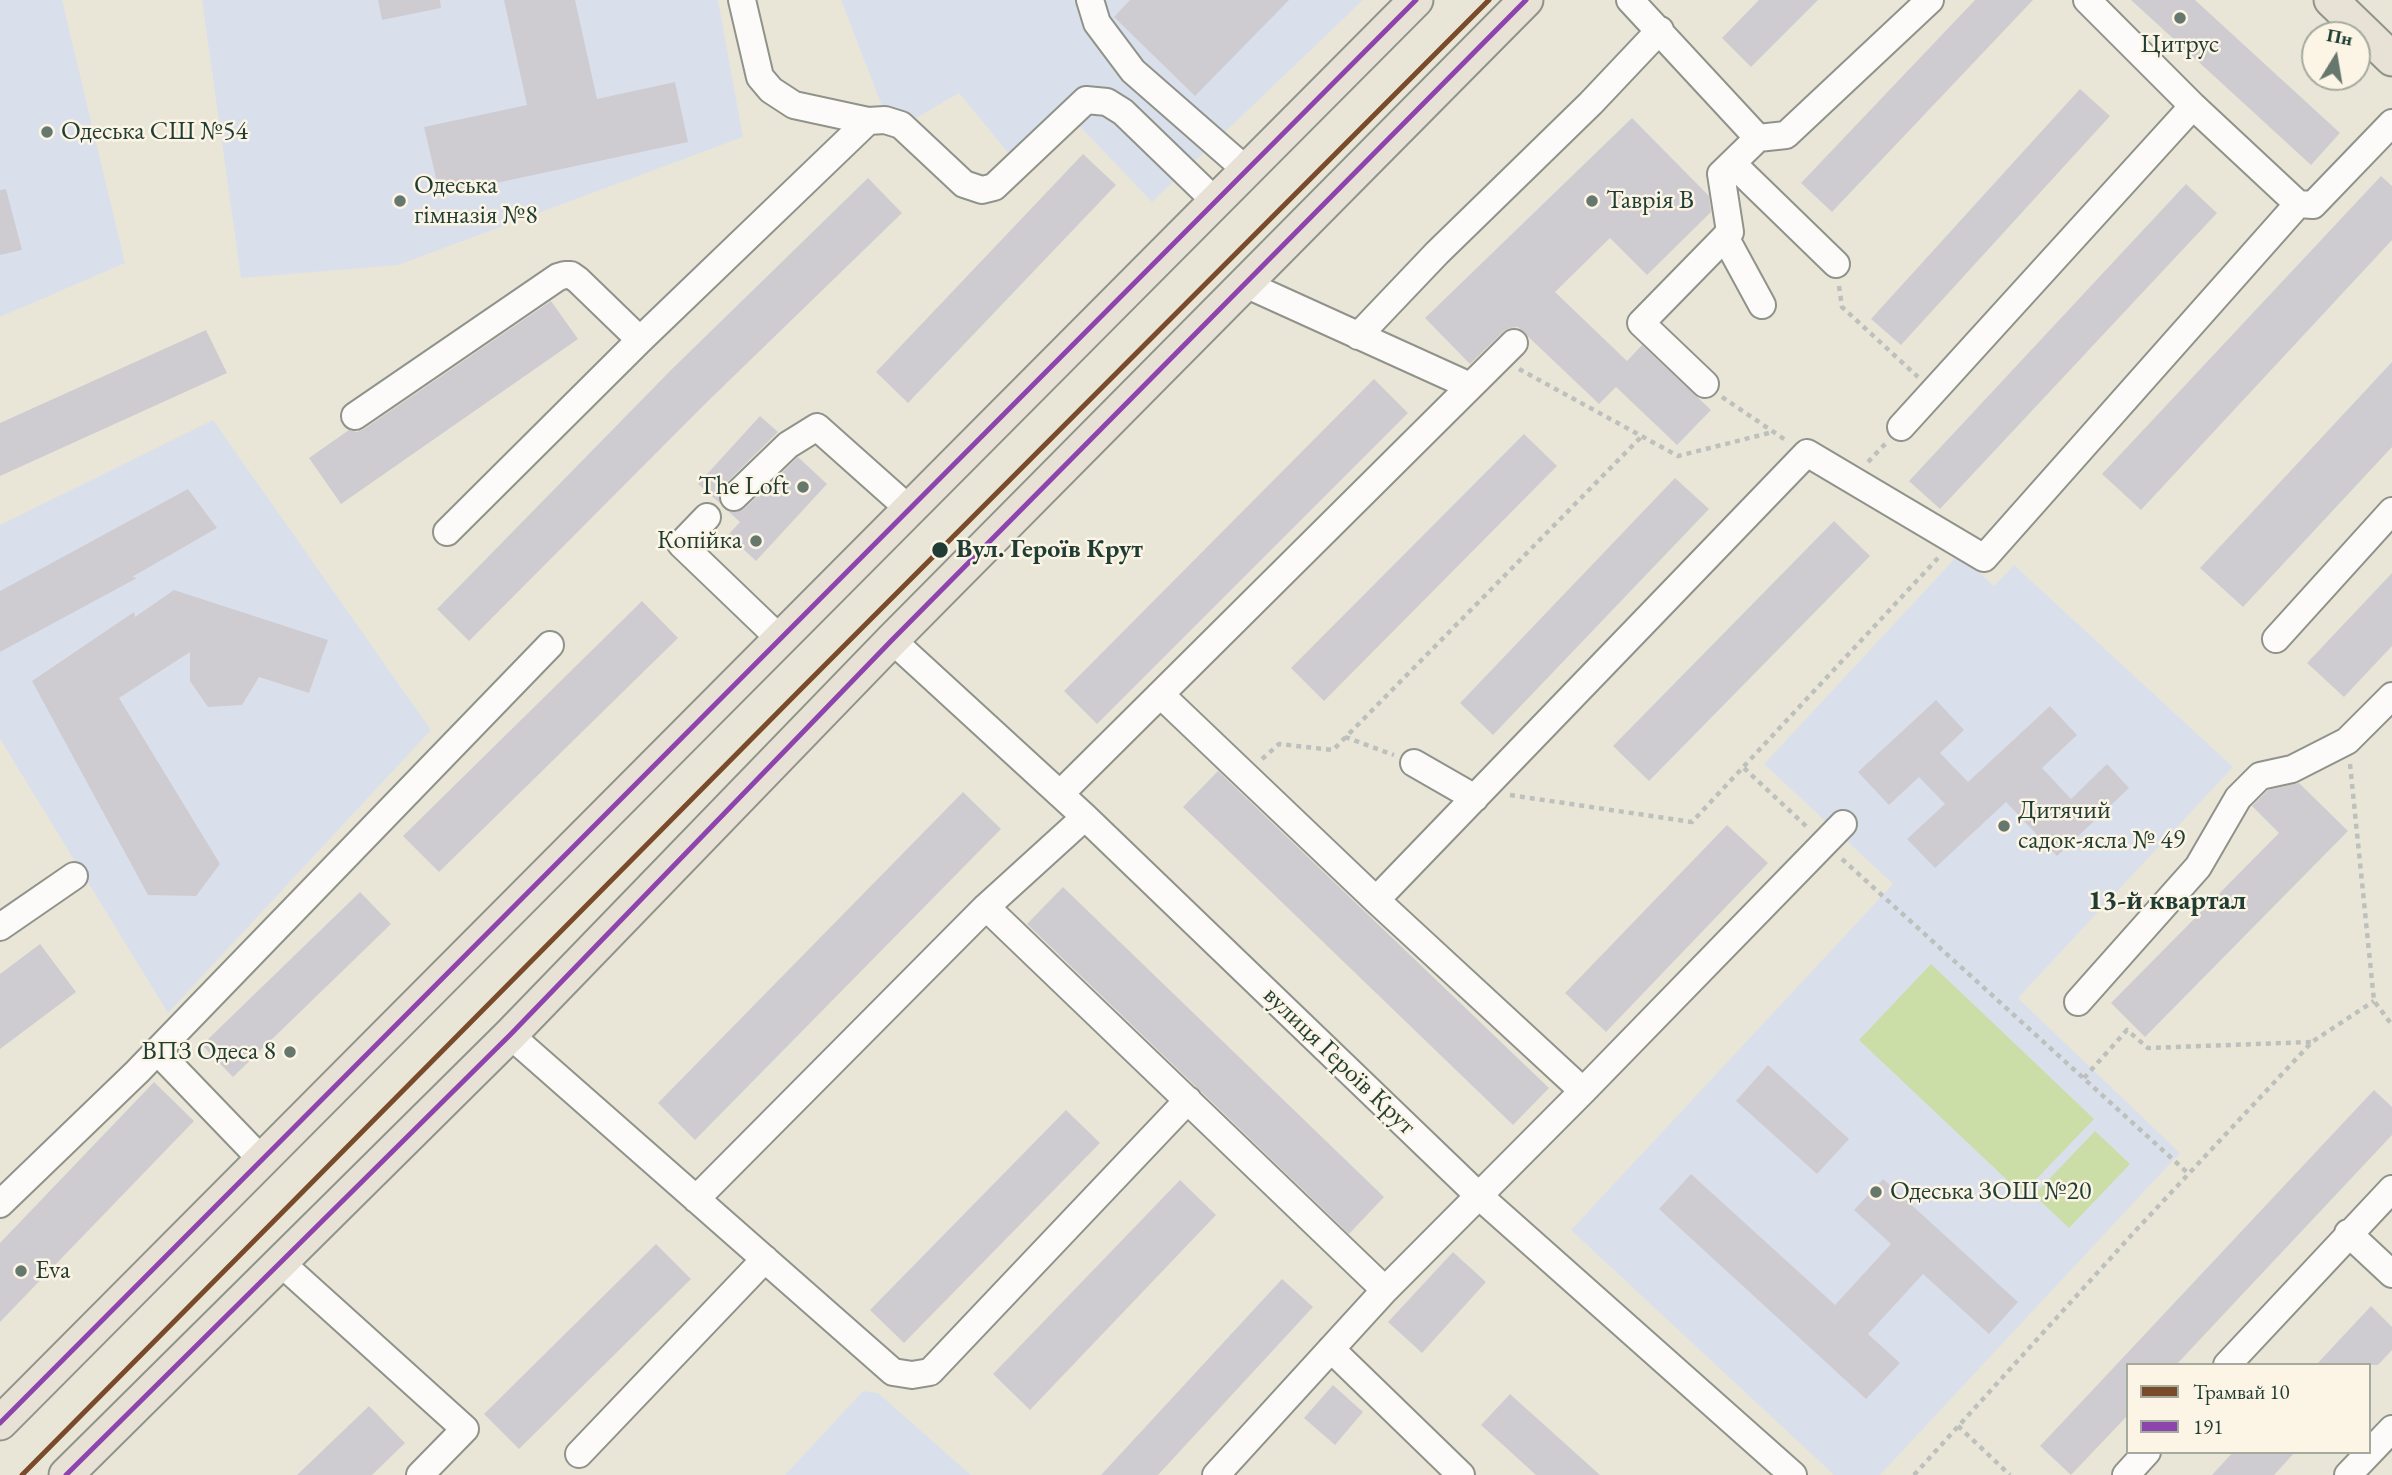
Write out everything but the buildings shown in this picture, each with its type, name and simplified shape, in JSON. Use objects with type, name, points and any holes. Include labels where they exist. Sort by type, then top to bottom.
[{"type":"main road","points":[[0,1423],[1214,200],[1416,0]]},
{"type":"main road","points":[[66,1475],[510,1035],[892,640],[1526,0]]},
{"type":"main road","points":[[2337,2],[2392,59]]},
{"type":"street","points":[[742,0],[760,77],[771,90],[794,105],[868,121],[885,120],[901,125],[964,184],[982,190],[994,187],[1086,100],[1107,102],[1123,112],[1214,200]]},
{"type":"street","points":[[1090,0],[1097,23],[1133,71],[1245,169]]},
{"type":"street","points":[[1630,0],[1758,138]]},
{"type":"street","points":[[1704,384],[1641,323],[1730,232],[1721,174],[1758,138],[1786,135],[1930,0]]},
{"type":"street","points":[[2087,0],[2193,106],[2298,204],[2314,205],[2392,123]]},
{"type":"street","points":[[1358,336],[1437,253],[1591,103],[1660,30]]},
{"type":"street","points":[[1901,427],[2193,106]]},
{"type":"street","points":[[447,532],[640,340],[868,121]]},
{"type":"street","points":[[1733,164],[1836,264]]},
{"type":"street","points":[[1376,900],[1807,453],[1984,558],[2298,204]]},
{"type":"street","points":[[1725,237],[1762,305]]},
{"type":"street","points":[[355,416],[558,277],[565,275],[571,275],[578,280],[640,340]]},
{"type":"street","points":[[1243,283],[1469,386]]},
{"type":"street","points":[[1060,794],[1506,350]]},
{"type":"street","points":[[734,497],[788,445],[817,427],[909,509]]},
{"type":"street","points":[[2276,639],[2392,512]]},
{"type":"street","points":[[707,517],[681,544],[780,639]]},
{"type":"street","name":"вулиця Героїв Крут","points":[[892,640],[1085,817],[1478,1195],[1793,1475]]},
{"type":"street","points":[[0,1204],[157,1051],[550,645]]},
{"type":"street","points":[[1161,695],[1376,900],[1583,1091]]},
{"type":"street","points":[[2078,1002],[2198,867],[2238,798],[2260,776],[2292,769],[2347,741],[2392,696]]},
{"type":"street","points":[[1414,763],[1479,795]]},
{"type":"street","points":[[696,1199],[986,907],[1085,817]]},
{"type":"street","points":[[1227,1471],[1385,1290],[1843,824]]},
{"type":"street","points":[[0,927],[74,876]]},
{"type":"street","points":[[986,907],[1385,1290]]},
{"type":"street","points":[[510,1035],[893,1372],[912,1375],[930,1372],[1188,1100]]},
{"type":"street","points":[[157,1051],[261,1160]]},
{"type":"street","points":[[2230,1363],[2348,1233],[2392,1189]]},
{"type":"street","points":[[2348,1233],[2392,1274]]},
{"type":"street","points":[[579,1454],[765,1259]]},
{"type":"street","points":[[280,1262],[465,1429],[420,1475]]},
{"type":"street","points":[[1331,1349],[1461,1475]]},
{"type":"street","points":[[2371,1451],[2392,1429]]},
{"type":"street","points":[[2126,1475],[2145,1454]]},
{"type":"street","points":[[2348,1475],[2368,1454]]},
{"type":"path","points":[[1836,264],[1842,307],[1933,392]]},
{"type":"path","points":[[1506,350],[1678,456],[1773,432]]},
{"type":"path","points":[[1704,384],[1807,453]]},
{"type":"path","points":[[1852,479],[1901,427]]},
{"type":"path","points":[[1245,775],[1279,744],[1333,750],[1642,436]]},
{"type":"path","points":[[1479,795],[1692,822],[1955,540]]},
{"type":"path","points":[[1345,737],[1414,763]]},
{"type":"path","points":[[2347,741],[2374,1001],[2392,1025]]},
{"type":"path","points":[[1744,768],[2189,1174]]},
{"type":"path","points":[[1914,1475],[2312,1042],[2374,1001]]},
{"type":"path","points":[[2084,1079],[2127,1030],[2148,1048],[2312,1042]]},
{"type":"path","points":[[1958,1426],[2010,1475]]},
{"type":"shaded area","name":"Одеська СШ №54","points":[[0,0],[62,0],[125,263],[0,317]]},
{"type":"shaded area","name":"Одеська гімназія №8","points":[[202,0],[718,0],[743,137],[398,265],[241,278]]},
{"type":"shaded area","points":[[841,0],[1363,0],[1152,202],[1070,116],[1019,166],[959,93],[892,132]]},
{"type":"shaded area","points":[[213,420],[431,730],[168,1013],[0,739],[0,525]]},
{"type":"shaded area","name":"Одеська ЗОШ №20","points":[[1959,554],[1994,586],[2014,565],[2233,767],[2018,998],[2180,1153],[1880,1475],[1834,1475],[1571,1230],[1893,884],[1764,764]]},
{"type":"shaded area","points":[[863,1391],[878,1393],[971,1475],[785,1475]]},
{"type":"green space","points":[[1931,964],[2094,1119],[2022,1194],[1859,1040]]},
{"type":"green space","points":[[2095,1131],[2130,1164],[2069,1228],[2034,1195]]},
{"type":"tram line","name":"10","points":[[22,1475],[1489,0]]},
{"type":"transit line","name":"191","points":[[0,1423],[1416,0]]},
{"type":"transit line","name":"191","points":[[66,1475],[510,1035],[892,640],[1526,0]]},
{"type":"place","name":"Цитрус","points":[[2180,18]]},
{"type":"place","name":"Одеська СШ №54","points":[[47,132]]},
{"type":"place","name":"Одеська гімназія №8","points":[[400,201]]},
{"type":"place","name":"Таврія В","points":[[1592,201]]},
{"type":"place","name":"The Loft","points":[[803,487]]},
{"type":"place","name":"Копійка","points":[[756,541]]},
{"type":"place","name":"Вул. Героїв Крут","points":[[940,550]]},
{"type":"place","name":"Дитячий садок-ясла № 49","points":[[2004,826]]},
{"type":"place","name":"ВПЗ Одеса 8","points":[[290,1052]]},
{"type":"place","name":"Одеська ЗОШ №20","points":[[1876,1192]]},
{"type":"place","name":"Eva","points":[[21,1271]]},
{"type":"district","name":"13-й квартал","points":[[2167,901]]}]
